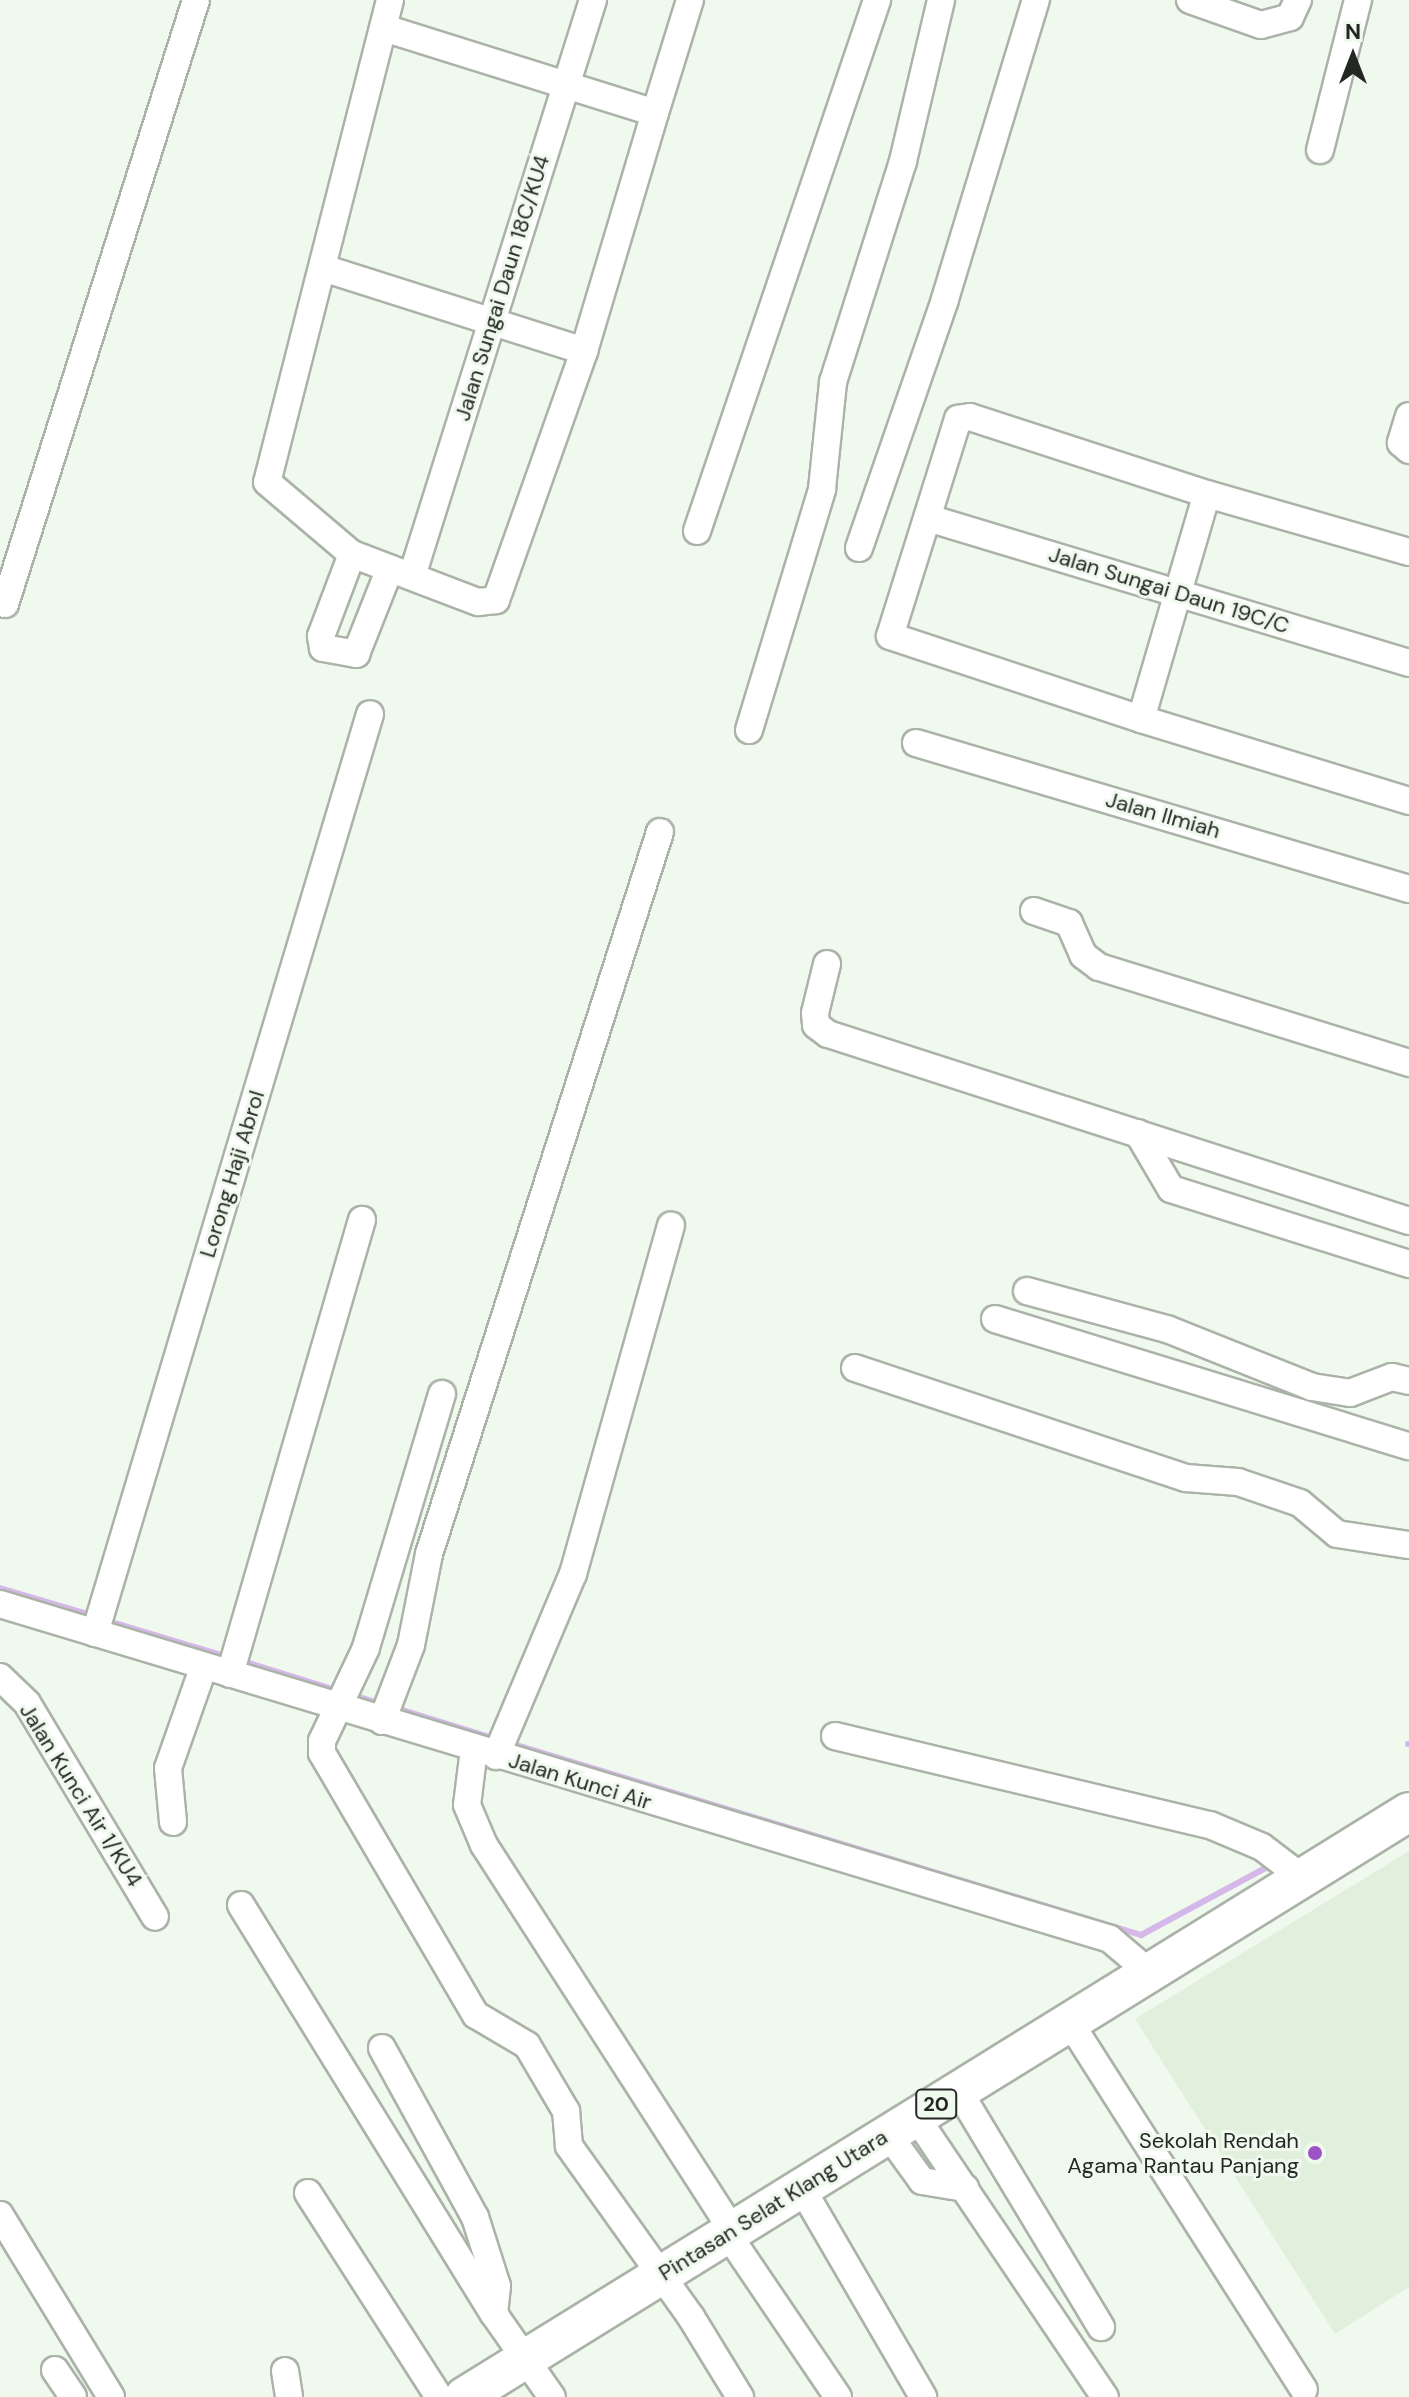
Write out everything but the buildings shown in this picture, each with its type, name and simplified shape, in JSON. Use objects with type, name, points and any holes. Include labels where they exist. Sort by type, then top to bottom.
[{"type":"highway","name":"Pintasan Selat Klang Utara","points":[[464,2397],[1409,1812]]},
{"type":"street","points":[[5,604],[196,0]]},
{"type":"street","points":[[390,0],[267,482],[352,554],[478,602],[496,600],[584,351],[690,0]]},
{"type":"street","name":"Jalan Sungai Daun 18C/KU4","points":[[352,554],[321,636],[323,648],[356,654],[401,572],[492,322],[593,0]]},
{"type":"street","points":[[697,531],[877,0]]},
{"type":"street","points":[[749,730],[822,489],[833,382],[903,161],[941,0]]},
{"type":"street","points":[[859,548],[945,299],[1036,0]]},
{"type":"street","points":[[1190,0],[1261,25],[1290,17],[1298,0]]},
{"type":"street","points":[[1320,150],[1358,0]]},
{"type":"street","points":[[384,28],[655,113]]},
{"type":"street","points":[[323,268],[584,351]]},
{"type":"street","points":[[1409,416],[1401,443],[1409,450]]},
{"type":"street","points":[[1409,552],[1207,494],[964,417],[958,419],[890,636],[1141,719],[1409,801]]},
{"type":"street","points":[[1141,719],[1207,494]]},
{"type":"street","name":"Jalan Sungai Daun 19C/C","points":[[928,518],[1409,663]]},
{"type":"street","name":"Lorong Haji Abrol","points":[[98,1623],[370,714]]},
{"type":"street","name":"Jalan Ilmiah","points":[[916,743],[1409,889]]},
{"type":"street","points":[[386,1711],[411,1645],[429,1554],[660,832]]},
{"type":"street","points":[[1034,911],[1069,923],[1083,955],[1099,967],[1409,1063]]},
{"type":"street","points":[[827,964],[815,1013],[816,1025],[828,1034],[1409,1221]]},
{"type":"street","points":[[1138,1133],[1165,1182],[1177,1192],[1409,1264]]},
{"type":"street","points":[[233,1664],[362,1220]]},
{"type":"street","points":[[671,1225],[573,1574],[467,1805],[484,1845],[730,2231],[760,2284],[838,2397]]},
{"type":"street","points":[[1027,1291],[1167,1329],[1259,1370],[1312,1387],[1350,1393],[1392,1377],[1409,1381]]},
{"type":"street","points":[[995,1319],[1409,1446]]},
{"type":"street","points":[[855,1368],[1186,1478],[1238,1482],[1288,1499],[1337,1534],[1409,1545]]},
{"type":"street","points":[[442,1394],[366,1648],[322,1741],[325,1760],[476,2015],[527,2045],[566,2111],[569,2146],[694,2322],[740,2397]]},
{"type":"street","name":"Jalan Kunci Air","points":[[0,1604],[98,1623],[204,1666],[233,1664],[1110,1939],[1150,1973]]},
{"type":"street","points":[[173,1822],[169,1765],[204,1666]]},
{"type":"street","name":"Jalan Kunci Air 1/KU4","points":[[0,1677],[27,1703],[155,1917]]},
{"type":"street","points":[[835,1736],[1210,1825],[1262,1847],[1304,1879]]},
{"type":"street","points":[[241,1905],[494,2314],[551,2395]]},
{"type":"street","points":[[1069,2021],[1304,2390]]},
{"type":"street","points":[[382,2048],[475,2217],[497,2286],[494,2314]]},
{"type":"street","points":[[958,2090],[1101,2327]]},
{"type":"street","points":[[902,2125],[954,2172],[1105,2397]]},
{"type":"street","points":[[801,2187],[923,2397]]},
{"type":"street","points":[[308,2193],[439,2397]]},
{"type":"street","points":[[0,2215],[111,2397]]},
{"type":"street","points":[[55,2370],[73,2397]]},
{"type":"shaded area","name":"Sekolah Rendah Agama Rantau Panjang","points":[[1409,1851],[1409,2287],[1335,2334],[1135,2019]]},
{"type":"waterway","points":[[0,1588],[94,1616]]},
{"type":"waterway","points":[[105,1620],[228,1657]]},
{"type":"waterway","points":[[239,1660],[339,1691]]},
{"type":"waterway","points":[[350,1694],[381,1704]]},
{"type":"waterway","points":[[396,1708],[496,1739]]},
{"type":"waterway","points":[[510,1743],[1141,1935],[1269,1866]]},
{"type":"place","name":"Sekolah Rendah Agama Rantau Panjang","points":[[1315,2153]]}]
